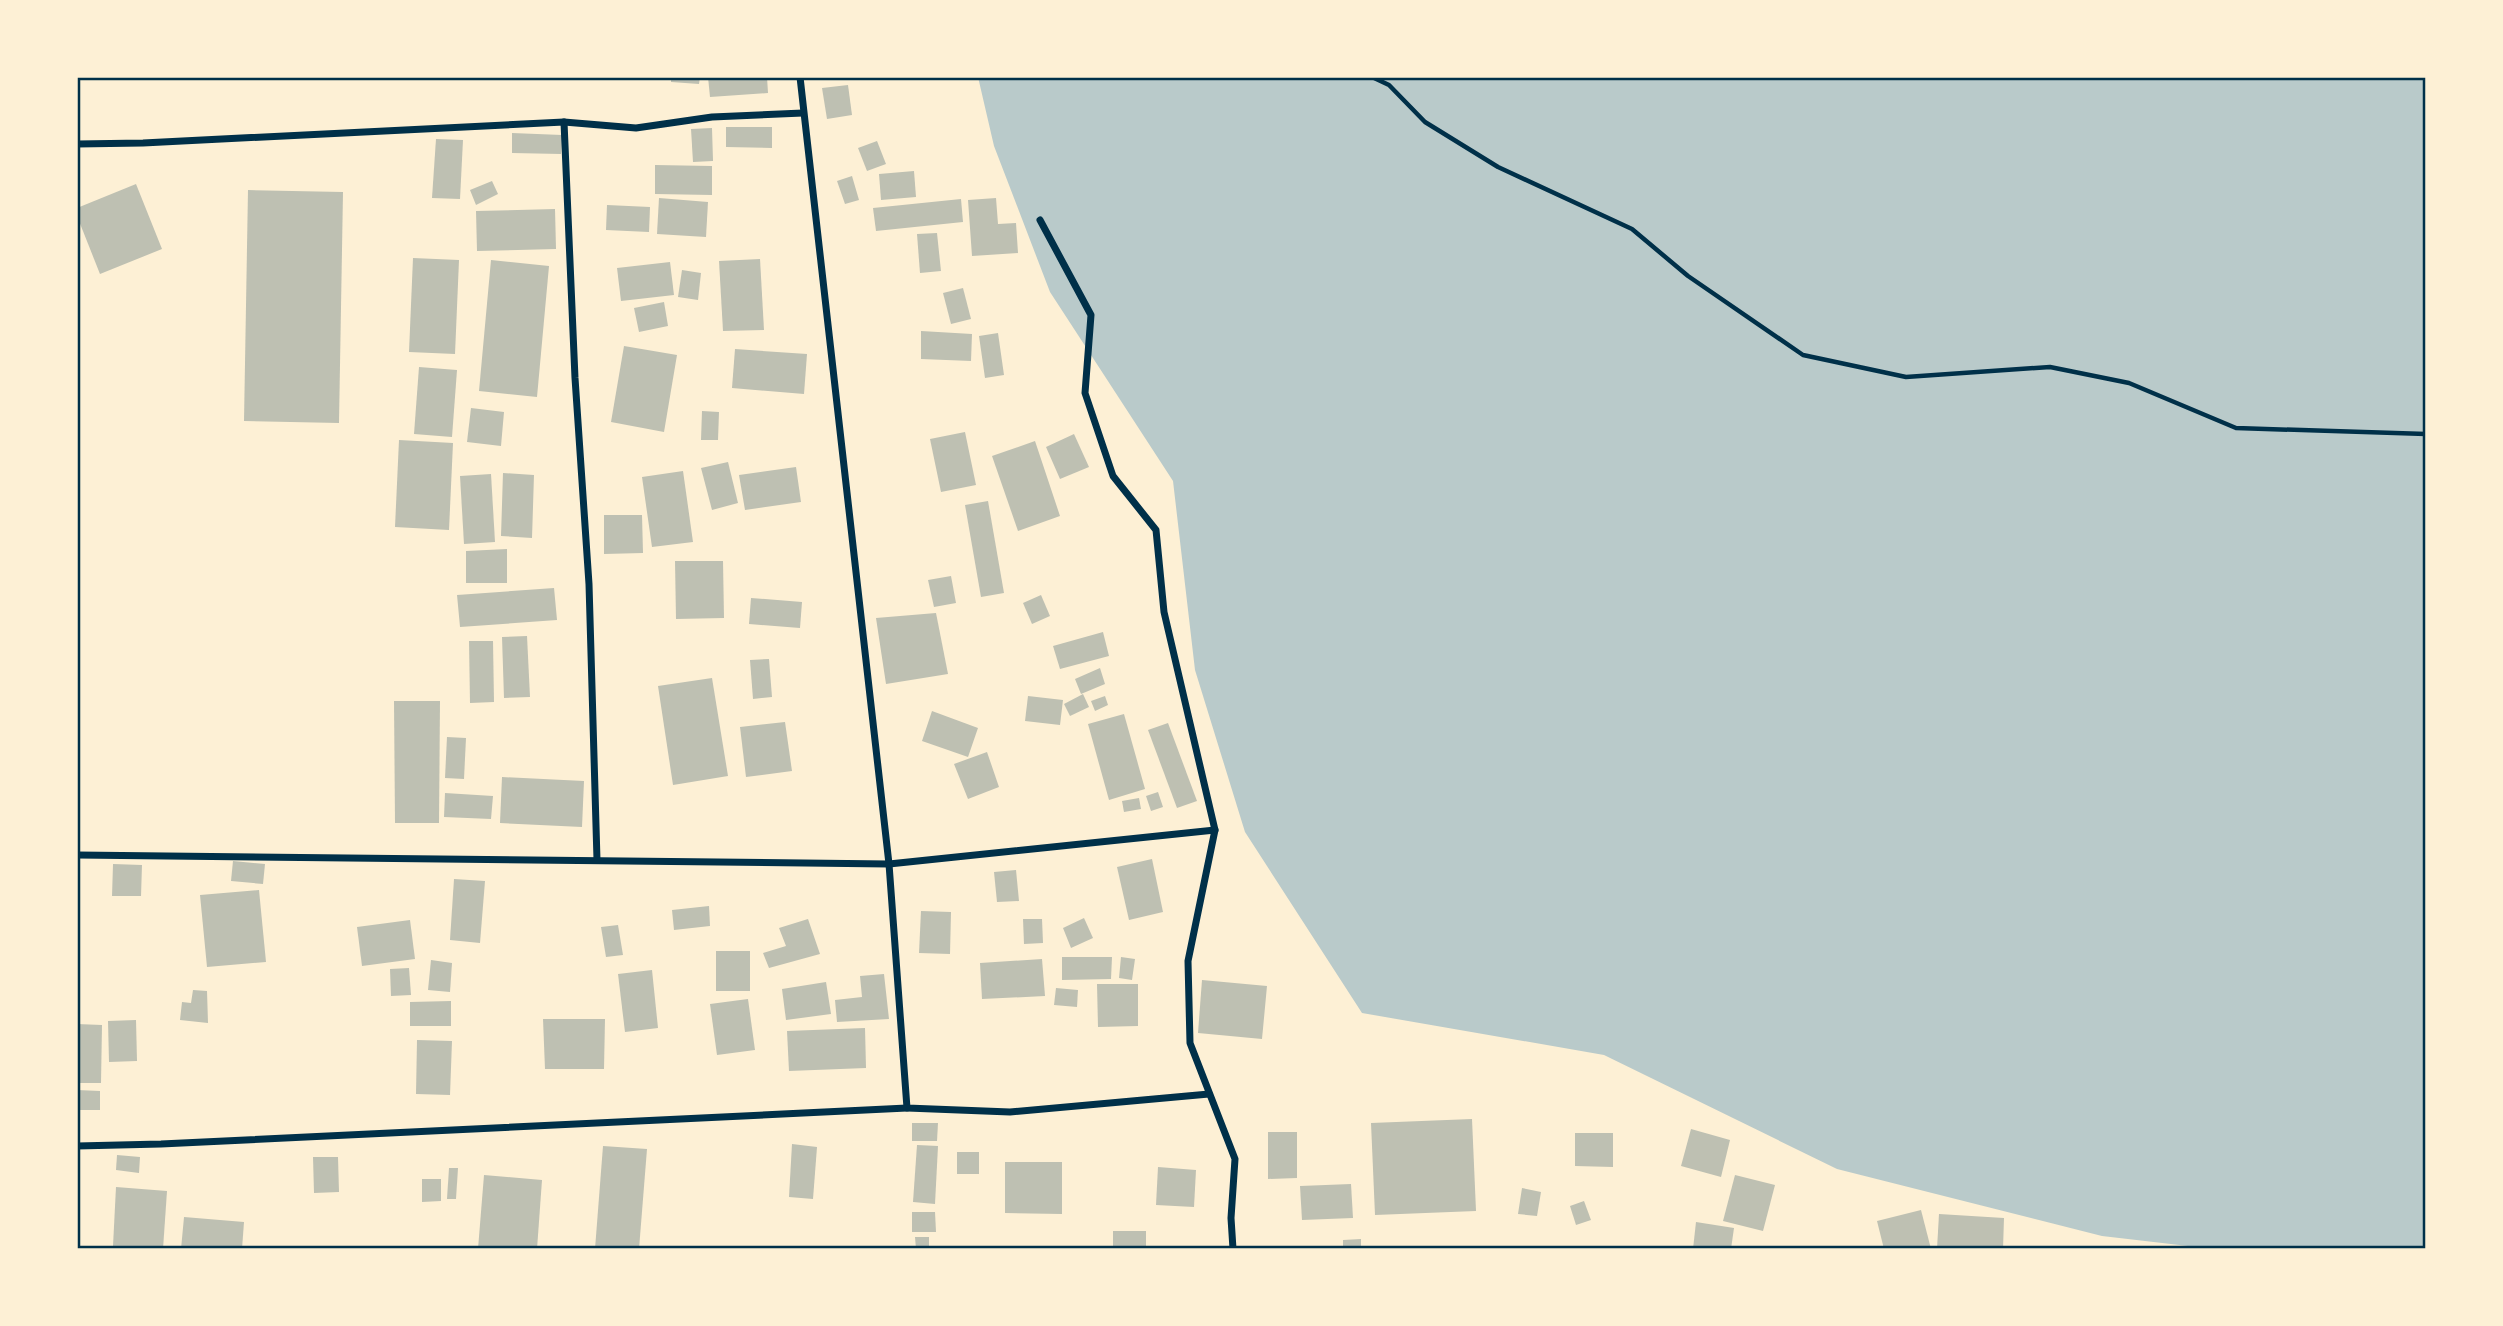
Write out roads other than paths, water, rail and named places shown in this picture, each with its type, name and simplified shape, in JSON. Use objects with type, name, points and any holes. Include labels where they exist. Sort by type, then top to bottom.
[{"type":"street","points":[[800,77],[889,864],[907,1108]]},
{"type":"street","points":[[77,144],[143,144],[564,122],[636,128],[712,117],[803,113]]},
{"type":"street","points":[[564,122],[575,378],[589,584],[597,860]]},
{"type":"street","points":[[1040,220],[1091,315],[1085,393],[1113,476],[1157,530],[1164,612],[1215,830],[1188,961],[1190,1043],[1235,1159],[1231,1218],[1233,1249]]},
{"type":"street","points":[[77,855],[889,864],[1215,830]]},
{"type":"street","points":[[77,1146],[907,1108],[1010,1112],[1209,1094]]}]
